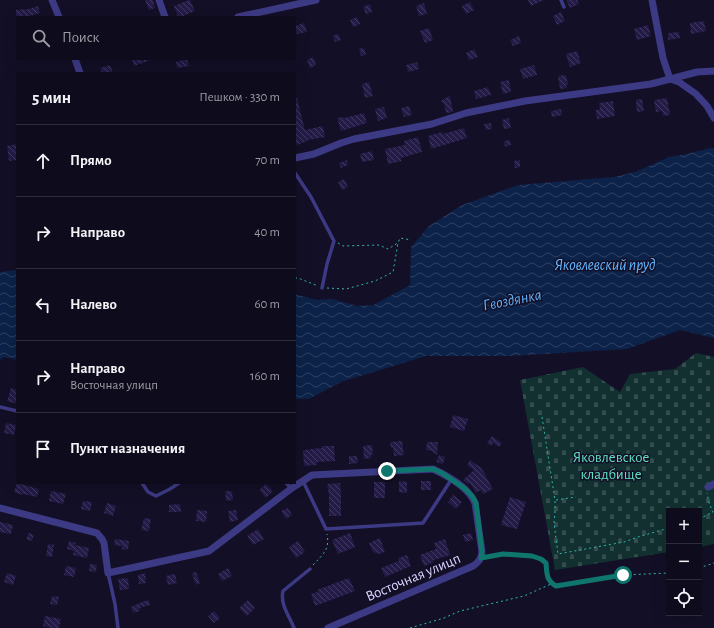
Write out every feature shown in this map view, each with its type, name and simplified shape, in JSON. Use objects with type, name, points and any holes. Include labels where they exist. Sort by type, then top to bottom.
[{"type":"street","points":[[52,0],[59,16]]},
{"type":"street","points":[[159,0],[165,16]]},
{"type":"street","points":[[243,16],[316,0]]},
{"type":"street","points":[[652,0],[663,58],[670,79]]},
{"type":"street","points":[[75,60],[80,72]]},
{"type":"street","points":[[296,158],[314,154],[354,139],[432,124],[466,113],[525,100],[651,84],[697,72],[714,71]]},
{"type":"street","points":[[670,79],[679,82],[696,94],[707,106],[714,118]]},
{"type":"street","name":"Восточная улицп","points":[[108,573],[209,551],[292,488],[312,475],[433,469],[442,473],[464,488],[472,496],[476,503],[482,552],[479,562],[473,566],[328,628]]},
{"type":"street","points":[[0,508],[97,533],[104,543],[108,573]]},
{"type":"lane","points":[[561,0],[564,7]]},
{"type":"lane","points":[[296,174],[311,197],[334,240],[322,288]]},
{"type":"lane","points":[[0,407],[16,411]]},
{"type":"lane","points":[[303,481],[326,529],[423,523],[452,480]]},
{"type":"lane","points":[[143,484],[148,492],[156,496],[178,484]]},
{"type":"lane","points":[[287,484],[292,488]]},
{"type":"lane","points":[[294,628],[283,604],[283,591],[310,568]]},
{"type":"lane","points":[[108,573],[115,604],[118,628]]},
{"type":"path","points":[[296,278],[322,288],[346,289],[375,281],[393,272],[400,238],[411,240]]},
{"type":"path","points":[[334,240],[343,246],[379,245],[388,249],[398,243]]},
{"type":"path","points":[[542,417],[555,500],[554,523],[558,554],[624,542],[666,529]]},
{"type":"path","points":[[702,518],[713,512],[707,495],[711,486]]},
{"type":"path","points":[[555,500],[576,497]]},
{"type":"path","points":[[310,568],[328,547],[326,529]]},
{"type":"path","points":[[481,558],[503,554],[532,556],[541,559],[546,563],[548,578],[551,583],[556,586],[623,575],[666,573]]},
{"type":"path","points":[[702,567],[714,563]]},
{"type":"path","points":[[410,628],[460,611],[524,596],[551,583]]},
{"type":"green space","name":"Яковлевское кладбище","points":[[696,353],[714,357],[714,544],[702,546],[702,508],[666,508],[666,552],[555,570],[520,380],[583,367],[620,392],[630,374],[675,369]]},
{"type":"water","name":"Яковлевский пруд","points":[[714,148],[714,338],[680,330],[627,349],[510,356],[426,356],[341,382],[309,399],[296,399],[296,294],[317,300],[332,299],[358,306],[373,305],[410,285],[411,247],[429,226],[462,205],[518,185],[614,177],[635,172],[669,157]]},
{"type":"water","points":[[16,270],[16,360],[4,357],[0,360],[0,272]]},
{"type":"building","points":[[145,0],[153,0],[155,8],[149,10]]},
{"type":"building","points":[[190,0],[195,11],[183,16],[178,16],[174,6]]},
{"type":"building","points":[[528,0],[544,0],[531,6]]},
{"type":"building","points":[[566,0],[577,0],[579,4],[570,8]]},
{"type":"building","points":[[470,2],[474,10],[466,14],[462,6]]},
{"type":"building","points":[[424,3],[427,14],[419,16],[416,6]]},
{"type":"building","points":[[370,4],[372,12],[366,14],[363,7]]},
{"type":"building","points":[[38,6],[40,13],[30,16],[16,16],[16,10],[25,10]]},
{"type":"building","points":[[561,12],[565,21],[557,25],[553,16]]},
{"type":"building","points":[[357,17],[360,24],[353,27],[350,20]]},
{"type":"building","points":[[704,21],[706,31],[691,34],[690,23]]},
{"type":"building","points":[[304,23],[307,32],[297,34],[296,26]]},
{"type":"building","points":[[648,25],[651,36],[637,40],[634,29]]},
{"type":"building","points":[[429,28],[433,40],[425,43],[420,31]]},
{"type":"building","points":[[679,32],[680,38],[668,40],[668,33]]},
{"type":"building","points":[[338,34],[341,40],[335,42],[333,36]]},
{"type":"building","points":[[519,36],[521,43],[513,46],[510,40]]},
{"type":"building","points":[[364,48],[366,55],[361,56],[359,49]]},
{"type":"building","points":[[474,49],[478,57],[469,60],[466,53]]},
{"type":"building","points":[[577,51],[581,63],[570,67],[566,54]]},
{"type":"building","points":[[313,57],[316,65],[310,68],[307,60]]},
{"type":"building","points":[[132,60],[151,60],[134,66]]},
{"type":"building","points":[[187,60],[189,66],[177,68],[176,62]]},
{"type":"building","points":[[417,62],[419,69],[408,72],[406,65]]},
{"type":"building","points":[[110,65],[113,72],[102,72],[100,68]]},
{"type":"building","points":[[534,65],[537,75],[523,79],[520,69]]},
{"type":"building","points":[[566,75],[568,85],[566,85],[567,88],[560,89],[558,76]]},
{"type":"building","points":[[509,80],[511,92],[503,94],[500,82]]},
{"type":"building","points":[[369,82],[373,96],[365,98],[362,84]]},
{"type":"building","points":[[488,87],[491,95],[476,99],[474,91]]},
{"type":"building","points":[[450,96],[453,112],[446,113],[444,103],[441,102],[443,99]]},
{"type":"building","points":[[296,98],[305,130],[323,126],[325,137],[308,140],[296,145]]},
{"type":"building","points":[[667,98],[670,115],[663,116],[662,111],[656,112],[654,100]]},
{"type":"building","points":[[642,99],[644,111],[637,112],[636,100]]},
{"type":"building","points":[[613,101],[615,116],[597,119],[596,110],[600,109],[599,103]]},
{"type":"building","points":[[409,106],[412,115],[404,117],[401,108]]},
{"type":"building","points":[[384,107],[387,118],[378,121],[375,109]]},
{"type":"building","points":[[561,109],[562,115],[552,117],[551,111]]},
{"type":"building","points":[[364,113],[367,123],[341,131],[337,118],[344,118]]},
{"type":"building","points":[[509,118],[511,128],[504,129],[502,120]]},
{"type":"building","points":[[491,123],[492,129],[486,130],[484,124]]},
{"type":"building","points":[[464,128],[467,138],[431,149],[428,136],[442,132],[443,134]]},
{"type":"building","points":[[418,137],[422,152],[401,158],[402,161],[388,164],[385,149],[405,145],[404,141]]},
{"type":"building","points":[[510,140],[511,145],[505,147],[504,141]]},
{"type":"building","points":[[16,144],[16,160],[9,161],[7,146]]},
{"type":"building","points":[[372,151],[374,160],[362,162],[360,154]]},
{"type":"building","points":[[347,160],[348,165],[341,168],[339,163]]},
{"type":"building","points":[[520,160],[520,167],[515,168],[514,161]]},
{"type":"building","points":[[344,179],[348,187],[342,190],[338,182]]},
{"type":"building","points":[[11,388],[16,390],[16,404],[7,401]]},
{"type":"building","points":[[453,415],[468,419],[464,431],[450,427]]},
{"type":"building","points":[[6,423],[16,425],[14,435],[4,433]]},
{"type":"building","points":[[492,436],[502,443],[499,447],[493,443],[491,446],[487,443]]},
{"type":"building","points":[[402,441],[404,455],[394,456],[393,447],[391,448],[390,442]]},
{"type":"building","points":[[427,442],[438,442],[437,455],[432,451],[426,450]]},
{"type":"building","points":[[372,445],[373,455],[371,455],[371,458],[364,459],[363,446]]},
{"type":"building","points":[[322,446],[334,446],[335,461],[317,462],[317,465],[304,466],[303,450],[322,448]]},
{"type":"building","points":[[439,455],[445,457],[443,464],[436,462]]},
{"type":"building","points":[[349,456],[357,456],[358,463],[349,464]]},
{"type":"building","points":[[470,460],[480,467],[493,489],[483,494],[481,490],[476,493],[470,483],[468,484],[463,480],[474,470],[467,465]]},
{"type":"building","points":[[399,481],[407,482],[407,493],[399,492]]},
{"type":"building","points":[[421,481],[431,481],[431,490],[421,490]]},
{"type":"building","points":[[374,482],[385,482],[385,498],[374,498]]},
{"type":"building","points":[[340,483],[341,516],[329,516],[329,495],[327,484]]},
{"type":"building","points":[[17,484],[39,489],[37,497],[22,495],[14,492]]},
{"type":"building","points":[[266,484],[273,491],[266,498],[259,490]]},
{"type":"building","points":[[51,491],[66,494],[63,504],[49,501]]},
{"type":"building","points":[[225,491],[232,491],[233,500],[226,501]]},
{"type":"building","points":[[453,495],[462,502],[456,509],[448,502]]},
{"type":"building","points":[[510,497],[526,502],[517,529],[501,525]]},
{"type":"building","points":[[83,501],[92,502],[90,511],[81,509]]},
{"type":"building","points":[[107,503],[116,506],[113,516],[104,513]]},
{"type":"building","points":[[180,504],[181,512],[169,512],[169,505]]},
{"type":"building","points":[[288,508],[292,515],[286,519],[281,511]]},
{"type":"building","points":[[197,510],[207,511],[206,522],[196,521]]},
{"type":"building","points":[[236,510],[238,520],[230,522],[228,511]]},
{"type":"building","points":[[144,518],[151,519],[149,531],[141,530]]},
{"type":"building","points":[[0,522],[13,525],[11,534],[0,532]]},
{"type":"building","points":[[258,529],[264,539],[253,545],[247,536]]},
{"type":"building","points":[[29,533],[34,535],[32,541],[26,539]]},
{"type":"building","points":[[350,533],[355,547],[338,554],[332,540]]},
{"type":"building","points":[[471,533],[473,540],[465,542],[463,535]]},
{"type":"building","points":[[380,538],[385,552],[379,554],[373,552],[369,543]]},
{"type":"building","points":[[115,539],[129,541],[128,550],[122,549],[122,546],[114,545]]},
{"type":"building","points":[[445,539],[450,555],[434,560],[434,562],[424,566],[420,555],[436,549],[434,543]]},
{"type":"building","points":[[69,541],[76,543],[75,545],[89,548],[87,558],[73,555],[74,551],[67,549]]},
{"type":"building","points":[[298,541],[305,552],[296,558],[289,547]]},
{"type":"building","points":[[48,544],[54,545],[52,557],[46,556]]},
{"type":"building","points":[[407,555],[411,566],[385,577],[381,568],[399,561],[398,558]]},
{"type":"building","points":[[90,564],[97,565],[96,572],[89,571]]},
{"type":"building","points":[[66,566],[76,568],[74,577],[64,575]]},
{"type":"building","points":[[228,568],[232,576],[222,581],[218,574]]},
{"type":"building","points":[[196,572],[200,583],[196,585],[192,573]]},
{"type":"building","points":[[7,573],[16,576],[13,585],[4,582]]},
{"type":"building","points":[[145,573],[146,583],[139,584],[138,575]]},
{"type":"building","points":[[175,574],[177,583],[168,585],[166,576]]},
{"type":"building","points":[[128,578],[129,589],[120,590],[118,579]]},
{"type":"building","points":[[349,578],[355,591],[315,606],[311,594],[318,592],[317,590]]},
{"type":"building","points":[[52,596],[59,597],[57,605],[50,604]]},
{"type":"building","points":[[149,600],[150,605],[139,608],[140,611],[133,613],[131,607]]},
{"type":"building","points":[[248,600],[255,608],[247,616],[239,608]]},
{"type":"building","points":[[214,611],[220,618],[214,623],[208,616]]},
{"type":"building","points":[[45,616],[61,619],[59,628],[43,626]]},
{"type":"route","points":[[387,471],[433,469],[442,473],[464,488],[472,496],[476,503],[482,552],[481,558],[503,554],[532,556],[541,559],[546,563],[548,578],[551,583],[556,586],[623,575]]},
{"type":"water label","name":"Гвоздянка","points":[[512,299]]}]
